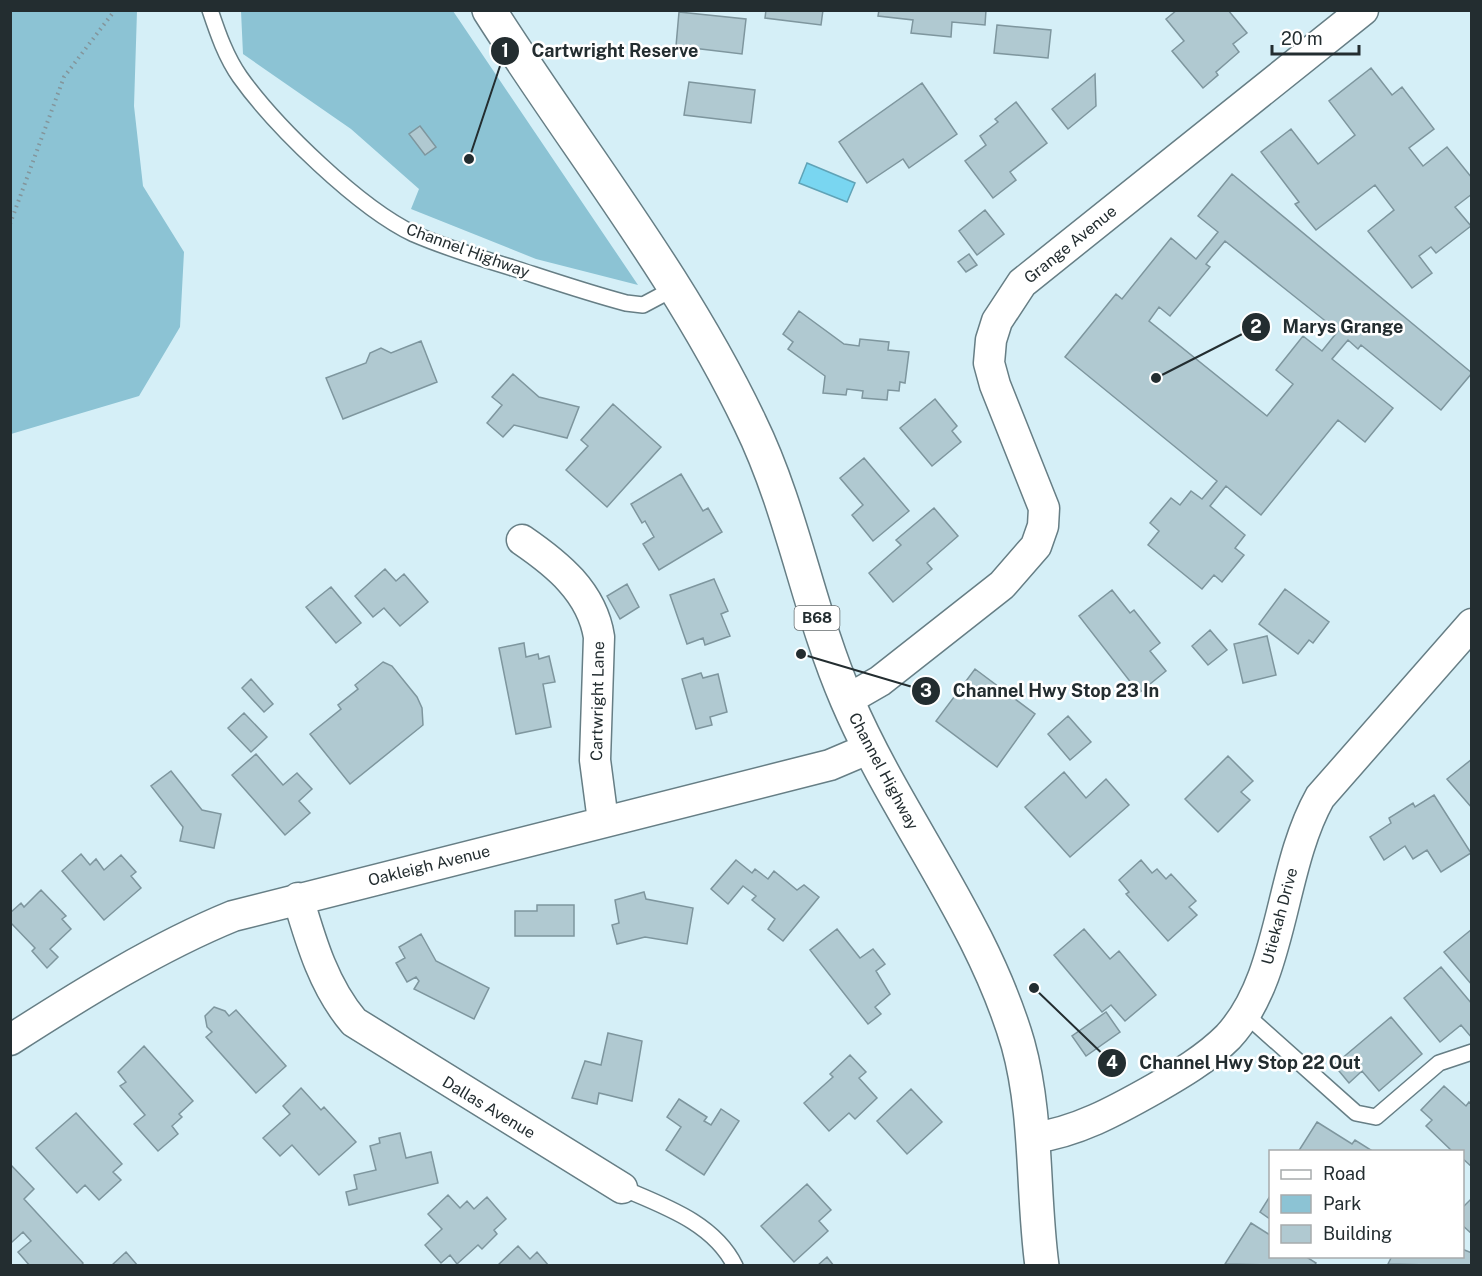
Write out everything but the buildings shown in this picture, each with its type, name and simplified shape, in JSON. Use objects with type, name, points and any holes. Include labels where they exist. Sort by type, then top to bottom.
[{"type":"main road","name":"Channel Highway","points":[[489,10],[675,288],[719,362],[752,426],[775,486],[847,700],[870,748],[948,888],[1001,997],[1024,1068],[1033,1138],[1042,1266]]},
{"type":"street","name":"Grange Avenue","points":[[847,700],[880,681],[1002,585],[1036,546],[1043,526],[1044,508],[994,385],[989,363],[991,340],[1007,302],[1022,283],[1363,10]]},
{"type":"street","name":"Cartwright Lane","points":[[522,540],[565,574],[585,598],[596,619],[599,637],[595,760],[603,821]]},
{"type":"street","name":"Utiekah Drive","points":[[1033,1138],[1062,1134],[1092,1122],[1185,1071],[1216,1048],[1245,1014],[1269,959],[1303,832],[1320,797],[1472,624]]},
{"type":"street","name":"Oakleigh Avenue","points":[[10,1040],[197,931],[234,916],[830,765],[870,748]]},
{"type":"street","name":"Dallas Avenue","points":[[298,898],[310,939],[335,997],[354,1022],[622,1188]]},
{"type":"lane","name":"Channel Highway","points":[[210,10],[219,39],[239,75],[286,130],[310,154],[371,206],[415,234],[492,262],[626,303],[643,305],[675,288]]},
{"type":"lane","points":[[1245,1014],[1347,1106],[1367,1117],[1376,1117],[1439,1063],[1472,1052]]},
{"type":"lane","name":"Dallas Avenue","points":[[622,1188],[694,1221],[731,1256],[735,1266]]},
{"type":"path","points":[[10,224],[64,77],[115,10]]},
{"type":"green space","points":[[11,10],[137,11],[134,106],[143,186],[184,252],[180,327],[139,396],[11,434]]},
{"type":"green space","points":[[241,11],[453,11],[638,285],[536,259],[411,209],[419,189],[351,129],[243,54]]},
{"type":"shaded area","points":[[807,163],[855,183],[847,202],[799,183]]},
{"type":"place","name":"Cartwright Reserve","points":[[469,159]]},
{"type":"place","name":"Marys Grange","points":[[1156,378]]},
{"type":"place","name":"Channel Hwy Stop 23 In","points":[[801,654]]},
{"type":"place","name":"Channel Hwy Stop 22 Out","points":[[1034,988]]}]
